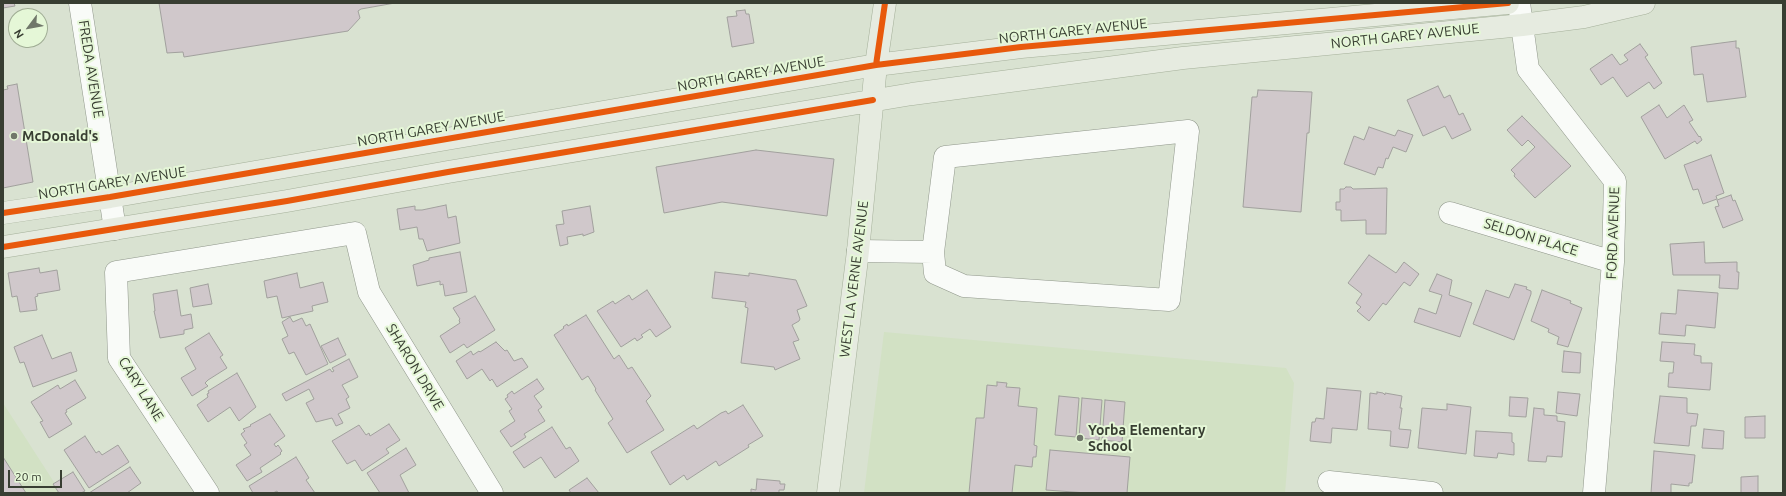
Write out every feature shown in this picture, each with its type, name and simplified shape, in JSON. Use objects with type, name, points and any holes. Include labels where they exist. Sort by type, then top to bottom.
[{"type":"main road","name":"WEST LA VERNE AVENUE","points":[[828,493],[858,251],[872,100],[885,3]]},
{"type":"main road","name":"NORTH GAREY AVENUE","points":[[3,213],[110,197],[876,65],[1029,47],[1508,3]]},
{"type":"main road","name":"NORTH GAREY AVENUE","points":[[3,247],[372,186],[872,100],[1026,77],[1183,58],[1522,25],[1584,17],[1644,3]]},
{"type":"main road","points":[[372,186],[406,146]]},
{"type":"street","name":"FREDA AVENUE","points":[[80,3],[98,106],[115,229]]},
{"type":"street","name":"FORD AVENUE","points":[[1519,3],[1528,69],[1615,181],[1613,262],[1594,493]]},
{"type":"street","points":[[1188,131],[1169,300],[964,286],[936,273],[933,252],[945,157],[1188,131]]},
{"type":"street","name":"SELDON PLACE","points":[[1450,213],[1613,262]]},
{"type":"street","name":"CARY LANE","points":[[208,493],[119,358],[116,272],[355,234]]},
{"type":"street","name":"SHARON DRIVE","points":[[355,234],[369,292],[492,493]]},
{"type":"street","points":[[858,251],[933,252]]},
{"type":"street","points":[[1329,482],[1432,493]]},
{"type":"shaded area","name":"Yorba Elementary School","points":[[884,332],[1286,368],[1294,383],[1285,493],[864,493]]},
{"type":"shaded area","points":[[3,403],[61,493],[3,493]]},
{"type":"building","points":[[3,3],[14,3],[15,6],[3,8]]},
{"type":"building","points":[[159,3],[395,3],[361,9],[358,11],[360,18],[348,31],[184,57],[183,52],[167,53]]},
{"type":"building","points":[[745,10],[746,14],[749,14],[754,43],[732,47],[727,17],[737,16],[736,11]]},
{"type":"building","points":[[1736,41],[1736,48],[1739,48],[1746,97],[1707,102],[1703,74],[1694,75],[1691,47]]},
{"type":"building","points":[[1640,44],[1648,55],[1645,57],[1662,83],[1654,89],[1649,82],[1627,97],[1613,77],[1601,85],[1590,69],[1612,54],[1620,65],[1628,60],[1624,55]]},
{"type":"building","name":"McDonald's","points":[[17,84],[33,182],[3,188],[3,90],[8,89],[7,86]]},
{"type":"building","points":[[1438,86],[1444,98],[1450,95],[1459,115],[1463,113],[1471,130],[1452,139],[1445,126],[1423,136],[1407,100]]},
{"type":"building","points":[[1258,90],[1312,92],[1309,133],[1307,133],[1301,212],[1243,207],[1252,97],[1257,97]]},
{"type":"building","points":[[1659,105],[1667,118],[1684,105],[1693,120],[1689,122],[1702,140],[1697,144],[1695,141],[1665,159],[1641,117]]},
{"type":"building","points":[[1522,116],[1571,166],[1535,198],[1514,176],[1515,174],[1511,170],[1535,147],[1528,140],[1522,146],[1507,130]]},
{"type":"building","points":[[1369,127],[1395,136],[1398,130],[1413,135],[1406,152],[1393,147],[1388,159],[1386,158],[1383,168],[1378,167],[1375,175],[1344,164],[1354,136],[1364,140]]},
{"type":"building","points":[[756,150],[834,159],[827,216],[722,202],[664,213],[656,167]]},
{"type":"building","points":[[1711,155],[1724,193],[1716,196],[1717,199],[1703,204],[1698,189],[1693,190],[1684,165]]},
{"type":"building","points":[[1346,187],[1351,187],[1353,189],[1387,188],[1386,234],[1366,234],[1366,220],[1341,221],[1341,210],[1336,210],[1336,202],[1340,202],[1340,189],[1344,189]]},
{"type":"building","points":[[1731,195],[1733,201],[1735,200],[1743,220],[1723,228],[1715,207],[1719,206],[1717,200]]},
{"type":"building","points":[[446,205],[448,218],[456,216],[460,243],[427,251],[423,239],[419,239],[417,227],[400,230],[397,209],[415,206],[415,210],[422,210]]},
{"type":"building","points":[[590,206],[594,232],[583,236],[583,234],[567,237],[568,244],[560,246],[556,225],[564,224],[562,211]]},
{"type":"building","points":[[1704,242],[1705,263],[1737,262],[1737,272],[1739,272],[1738,289],[1719,288],[1720,275],[1673,275],[1670,244]]},
{"type":"building","points":[[460,252],[467,292],[445,296],[443,284],[440,285],[440,281],[417,286],[413,265],[429,260],[429,258]]},
{"type":"building","points":[[1369,255],[1396,273],[1404,262],[1419,274],[1410,286],[1404,282],[1386,305],[1383,303],[1369,321],[1357,311],[1361,307],[1356,303],[1362,294],[1348,283]]},
{"type":"building","points":[[39,268],[40,273],[57,270],[60,290],[37,294],[38,296],[35,297],[37,310],[20,312],[17,296],[12,297],[8,273]]},
{"type":"building","points":[[715,272],[749,276],[749,273],[796,280],[807,306],[797,310],[800,319],[792,325],[799,340],[793,342],[800,359],[775,370],[774,367],[741,363],[748,308],[745,307],[746,302],[712,298]]},
{"type":"building","points":[[297,273],[300,288],[323,282],[328,302],[312,306],[313,311],[282,318],[277,296],[267,298],[264,281]]},
{"type":"building","points":[[1437,274],[1452,280],[1449,295],[1472,303],[1460,337],[1414,322],[1419,308],[1436,314],[1442,295],[1429,291]]},
{"type":"building","points":[[208,284],[212,304],[193,307],[190,288]]},
{"type":"building","points":[[1515,284],[1527,287],[1526,289],[1531,291],[1531,294],[1514,340],[1473,324],[1486,290],[1509,298]]},
{"type":"building","points":[[177,290],[181,316],[191,314],[193,328],[184,330],[184,334],[160,338],[154,311],[153,294]]},
{"type":"building","points":[[647,290],[671,327],[656,337],[650,329],[641,335],[643,337],[637,341],[635,338],[621,347],[597,311],[613,301],[615,304],[629,295],[632,300]]},
{"type":"building","points":[[1542,290],[1571,301],[1570,303],[1582,308],[1568,347],[1557,344],[1559,337],[1548,332],[1549,329],[1531,321]]},
{"type":"building","points":[[1678,290],[1718,293],[1715,328],[1686,325],[1685,336],[1659,334],[1661,313],[1676,314]]},
{"type":"building","points":[[475,296],[495,330],[467,348],[464,344],[450,353],[440,336],[460,323],[460,319],[453,308]]},
{"type":"building","points":[[586,315],[614,359],[619,355],[628,369],[632,367],[651,396],[646,401],[664,430],[627,453],[608,423],[613,419],[588,376],[582,380],[554,335],[567,324],[568,326]]},
{"type":"building","points":[[290,317],[293,322],[302,318],[306,326],[310,324],[328,364],[306,375],[294,352],[289,354],[282,339],[288,336],[282,322]]},
{"type":"building","points":[[209,333],[223,355],[220,357],[227,368],[208,380],[205,383],[208,386],[192,396],[181,378],[196,369],[185,348]]},
{"type":"building","points":[[42,335],[52,359],[71,352],[77,371],[33,387],[24,362],[20,363],[14,347]]},
{"type":"building","points":[[338,338],[346,355],[330,363],[321,346]]},
{"type":"building","points":[[496,342],[505,351],[507,350],[514,361],[522,358],[528,367],[497,387],[492,379],[490,381],[482,369],[467,379],[456,361],[471,351],[473,355]]},
{"type":"building","points":[[1662,342],[1695,344],[1694,355],[1701,356],[1701,363],[1712,363],[1710,390],[1668,387],[1669,373],[1673,373],[1674,362],[1660,361]]},
{"type":"building","points":[[1564,351],[1581,353],[1580,373],[1562,372]]},
{"type":"building","points":[[349,359],[358,377],[342,385],[349,397],[346,399],[350,408],[338,414],[343,423],[336,426],[332,418],[316,422],[306,403],[314,399],[309,389],[286,401],[282,394],[330,369],[332,372],[334,371],[332,368]]},
{"type":"building","points":[[237,373],[256,407],[239,421],[230,407],[208,422],[197,405],[208,397],[208,391]]},
{"type":"building","points":[[537,379],[544,389],[534,396],[542,407],[538,410],[545,421],[524,434],[526,437],[511,447],[500,431],[515,421],[509,411],[512,409],[505,399],[512,391],[514,394]]},
{"type":"building","points":[[75,380],[86,398],[66,410],[67,412],[65,413],[72,424],[49,438],[40,422],[43,421],[31,402],[58,385],[60,389]]},
{"type":"building","points":[[997,382],[1007,383],[1006,387],[1020,388],[1018,406],[1037,408],[1034,445],[1037,446],[1036,457],[1033,457],[1032,467],[1015,465],[1012,493],[969,493],[976,418],[984,418],[987,385],[997,386]]},
{"type":"building","points":[[1327,388],[1361,391],[1357,430],[1332,428],[1331,443],[1310,441],[1312,422],[1315,422],[1316,418],[1324,419]]},
{"type":"building","points":[[1377,392],[1385,395],[1385,393],[1402,396],[1399,429],[1411,430],[1408,448],[1390,446],[1391,431],[1368,429],[1370,393],[1377,394]]},
{"type":"building","points":[[1558,392],[1580,394],[1577,416],[1556,413]]},
{"type":"building","points":[[1059,396],[1079,398],[1076,437],[1055,435]]},
{"type":"building","points":[[1660,396],[1687,398],[1687,413],[1698,414],[1696,426],[1691,426],[1689,446],[1654,443]]},
{"type":"building","points":[[1510,397],[1528,398],[1526,417],[1509,416]]},
{"type":"building","points":[[1082,398],[1102,400],[1099,440],[1079,438]]},
{"type":"building","points":[[1105,400],[1125,402],[1122,442],[1102,440]]},
{"type":"building","points":[[1447,404],[1471,407],[1466,454],[1418,448],[1422,408],[1447,410]]},
{"type":"building","points":[[743,405],[763,436],[748,445],[749,447],[719,466],[716,461],[687,480],[684,475],[670,485],[651,452],[694,425],[697,429],[721,413],[726,411],[728,414]]},
{"type":"building","points":[[1534,408],[1544,409],[1544,415],[1557,416],[1557,421],[1565,422],[1562,457],[1547,456],[1546,462],[1528,461]]},
{"type":"building","points":[[270,414],[285,436],[274,444],[276,447],[278,445],[282,451],[280,453],[281,454],[260,468],[262,472],[247,481],[236,465],[251,455],[244,445],[247,443],[241,434],[245,431],[243,429],[251,426],[250,425]]},
{"type":"building","points":[[1765,416],[1765,438],[1745,438],[1745,417]]},
{"type":"building","points":[[389,424],[400,440],[386,449],[389,453],[362,471],[355,460],[347,464],[332,441],[359,425],[366,435],[369,433],[370,436]]},
{"type":"building","points":[[552,427],[566,449],[570,447],[579,461],[555,478],[541,457],[524,468],[513,452]]},
{"type":"building","points":[[1704,429],[1724,431],[1723,449],[1702,448]]},
{"type":"building","points":[[1476,431],[1512,433],[1514,455],[1498,453],[1497,458],[1474,456]]},
{"type":"building","points":[[85,436],[96,453],[99,451],[102,455],[118,445],[129,462],[89,488],[64,450]]},
{"type":"building","points":[[406,448],[416,465],[400,475],[409,493],[380,493],[367,473]]},
{"type":"building","points":[[1050,450],[1130,457],[1127,493],[1087,493],[1046,490]]},
{"type":"building","points":[[1654,451],[1695,455],[1692,483],[1689,483],[1689,486],[1671,484],[1671,493],[1651,493]]},
{"type":"building","points":[[3,457],[26,493],[3,493]]},
{"type":"building","points":[[296,457],[309,478],[306,480],[315,493],[278,493],[277,491],[273,493],[253,493],[249,486]]},
{"type":"building","points":[[130,467],[141,483],[127,493],[89,493]]},
{"type":"building","points":[[73,472],[85,491],[81,493],[59,493],[53,484]]},
{"type":"building","points":[[1758,476],[1758,493],[1741,493],[1741,477]]},
{"type":"building","points":[[587,478],[599,493],[571,493],[569,490]]},
{"type":"building","points":[[757,479],[780,481],[780,484],[785,484],[784,490],[779,490],[779,493],[751,493],[751,489],[756,490]]},
{"type":"cycle path","points":[[876,65],[885,3]]},
{"type":"cycle path","points":[[3,213],[110,197],[876,65],[1021,47],[1508,3]]},
{"type":"cycle path","points":[[3,247],[287,201],[448,172],[873,100]]},
{"type":"place","name":"McDonald's","points":[[14,136]]},
{"type":"place","name":"Yorba Elementary School","points":[[1080,438]]}]
